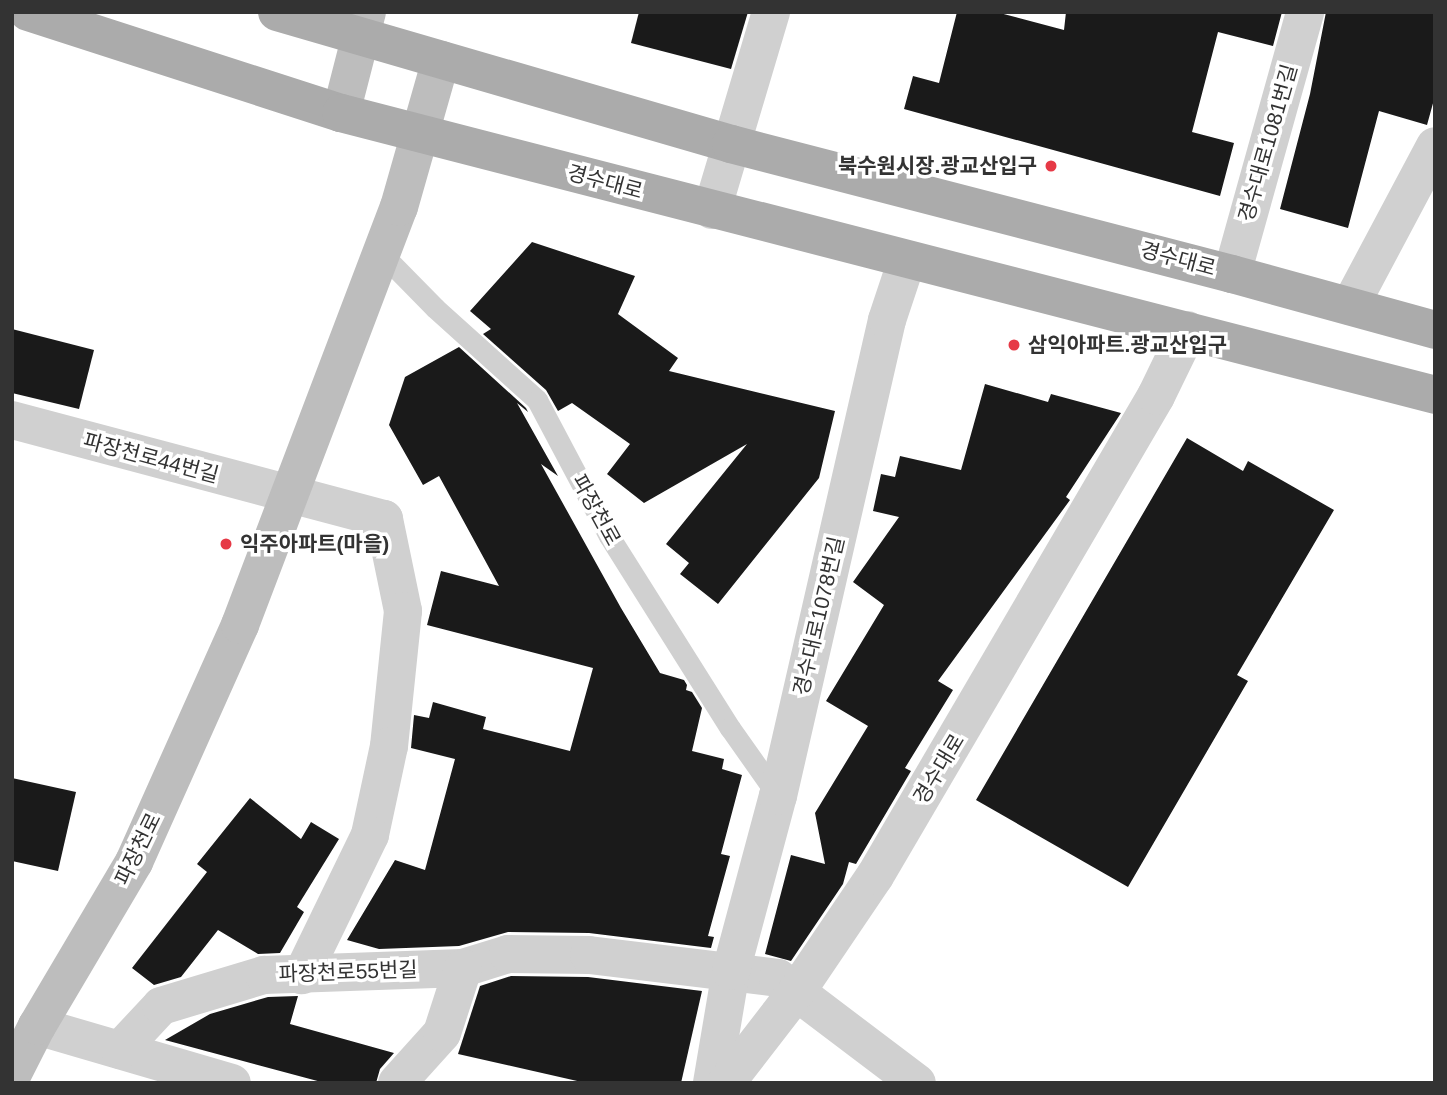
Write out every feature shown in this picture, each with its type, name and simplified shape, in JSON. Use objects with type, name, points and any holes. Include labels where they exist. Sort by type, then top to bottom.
[{"type":"main road","name":"경수대로","points":[[28,12],[341,113],[1435,395]]},
{"type":"main road","name":"경수대로","points":[[278,12],[364,24],[441,60],[731,144],[1232,274],[1435,330]]},
{"type":"street","points":[[712,210],[771,12]]},
{"type":"street","name":"경수대로1081번길","points":[[1232,274],[1305,12]]},
{"type":"street","points":[[341,113],[364,24]]},
{"type":"street","name":"파장천로","points":[[12,1075],[37,1026],[134,862],[240,625],[398,207],[441,60]]},
{"type":"street","points":[[1350,306],[1435,146]]},
{"type":"street","name":"경수대로1078번길","points":[[712,1083],[731,971],[778,796],[887,320],[907,260]]},
{"type":"street","name":"경수대로","points":[[726,1083],[797,991],[875,876],[1156,396],[1188,330]]},
{"type":"street","name":"파장천로44번길","points":[[12,420],[290,495]]},
{"type":"street","points":[[290,495],[384,519],[403,611],[391,733],[370,835],[302,975]]},
{"type":"street","points":[[397,1083],[442,1033],[463,968],[508,954],[589,955],[778,978],[917,1083]]},
{"type":"street","name":"파장천로55번길","points":[[120,1050],[161,1006],[264,975],[463,968]]},
{"type":"street","points":[[37,1026],[232,1083]]},
{"type":"lane","name":"파장천로","points":[[381,253],[435,308],[537,400],[609,536],[730,728],[778,796]]},
{"type":"building","points":[[639,12],[748,12],[731,69],[631,43]]},
{"type":"building","points":[[957,12],[996,12],[1064,30],[1066,12],[1282,12],[1273,46],[1218,32],[1192,132],[1234,143],[1220,196],[904,109],[913,76],[939,83]]},
{"type":"building","points":[[1326,12],[1435,12],[1435,96],[1427,125],[1379,111],[1348,228],[1280,209],[1310,94]]},
{"type":"building","points":[[532,242],[635,276],[618,314],[678,358],[669,371],[835,411],[819,478],[718,604],[680,574],[689,563],[666,544],[747,444],[644,503],[607,474],[630,444],[572,403],[558,411],[546,390],[483,334],[491,329],[470,311]]},
{"type":"building","points":[[12,329],[94,350],[79,409],[12,393]]},
{"type":"building","points":[[459,347],[526,408],[528,412],[517,403],[558,476],[541,464],[621,608],[660,673],[684,680],[686,690],[692,692],[702,708],[692,751],[724,759],[722,769],[742,775],[721,854],[730,856],[708,936],[714,937],[711,948],[589,933],[508,932],[459,946],[379,949],[347,940],[395,860],[425,870],[455,759],[411,748],[414,715],[429,718],[433,702],[486,717],[483,729],[570,751],[593,668],[427,625],[441,571],[499,586],[439,476],[423,485],[389,425],[405,377]]},
{"type":"building","points":[[985,384],[1048,402],[1051,394],[1121,413],[1066,497],[1070,500],[938,681],[953,690],[905,768],[911,771],[856,864],[849,862],[843,884],[791,961],[765,954],[791,855],[825,864],[815,813],[868,726],[826,701],[884,605],[853,582],[899,517],[873,511],[881,474],[895,477],[900,456],[961,470]]},
{"type":"building","points":[[1187,438],[1243,471],[1248,461],[1334,510],[1237,675],[1248,681],[1128,887],[976,800]]},
{"type":"building","points":[[12,778],[76,792],[58,871],[12,861]]},
{"type":"building","points":[[250,798],[301,839],[311,822],[339,839],[297,907],[304,912],[280,953],[258,954],[218,930],[181,977],[154,985],[132,968],[207,872],[197,864]]},
{"type":"building","points":[[511,976],[588,977],[702,991],[681,1083],[586,1083],[458,1054],[480,986]]},
{"type":"building","points":[[298,996],[290,1024],[394,1053],[380,1069],[376,1083],[325,1083],[165,1040],[210,1014],[268,997]]},
{"type":"place","name":"북수원시장.광교산입구","points":[[1051,166]]},
{"type":"place","name":"삼익아파트.광교산입구","points":[[1014,345]]},
{"type":"place","name":"익주아파트(마을)","points":[[226,544]]}]
